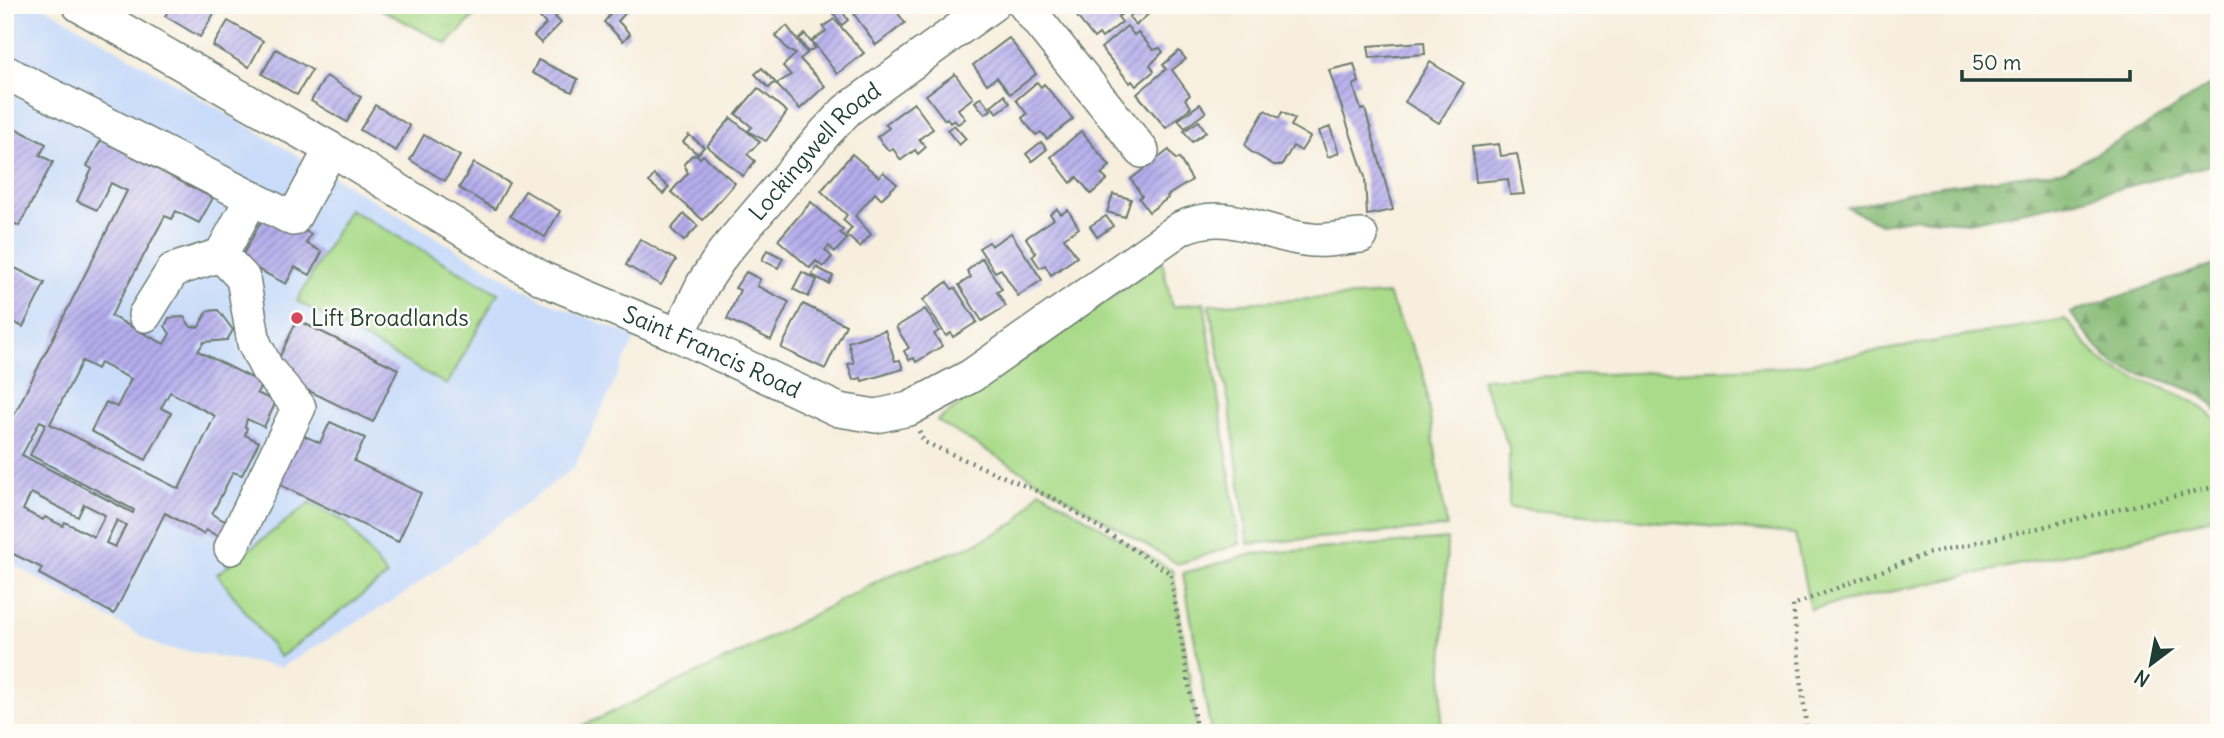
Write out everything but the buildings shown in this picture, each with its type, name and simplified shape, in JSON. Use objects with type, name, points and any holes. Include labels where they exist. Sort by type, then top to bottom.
[{"type":"street","name":"Saint Francis Road","points":[[79,5],[331,149],[543,279],[678,335],[839,410],[876,416],[909,409],[971,376],[1181,228],[1200,220],[1223,218],[1284,236],[1315,241],[1361,236]]},
{"type":"street","name":"Lockingwell Road","points":[[678,335],[703,284],[724,253],[826,132],[847,110],[992,5]]},
{"type":"street","points":[[1025,5],[1142,151]]},
{"type":"street","points":[[5,72],[293,219],[331,149]]},
{"type":"street","points":[[145,315],[173,270],[221,255],[252,198]]},
{"type":"street","points":[[221,255],[243,278],[254,343],[267,369],[299,407],[231,548]]},
{"type":"path","points":[[909,409],[922,422],[918,433],[924,442],[1055,499],[1170,573],[1197,733]]},
{"type":"path","points":[[1807,733],[1793,605],[1926,554],[2219,486]]},
{"type":"shaded area","name":"Lift Broadlands","points":[[5,5],[42,5],[541,299],[636,337],[574,468],[404,594],[281,667],[161,647],[5,560]]},
{"type":"green space","points":[[373,5],[485,5],[447,44]]},
{"type":"green space","points":[[2219,79],[2219,161],[2210,165],[2065,203],[1969,222],[1917,218],[1881,224],[1848,208],[1926,188],[2066,170],[2145,127]]},
{"type":"green space","points":[[349,209],[498,293],[447,385],[297,301]]},
{"type":"green space","points":[[1162,261],[1172,307],[1204,302],[1240,544],[1178,564],[937,421]]},
{"type":"green space","points":[[2219,263],[2219,414],[2211,403],[2199,394],[2113,362],[2096,346],[2070,313]]},
{"type":"green space","points":[[1388,294],[1423,371],[1447,527],[1248,544],[1229,403],[1209,305]]},
{"type":"green space","points":[[2065,319],[2104,362],[2196,403],[2219,424],[2219,516],[2124,542],[1810,609],[1795,534],[1509,508],[1509,447],[1481,379],[1785,367]]},
{"type":"green space","points":[[1040,490],[1173,571],[1198,733],[567,733],[738,654],[887,576],[973,545],[1017,522]]},
{"type":"green space","points":[[310,503],[346,522],[387,576],[280,657],[217,574]]},
{"type":"green space","points":[[1447,539],[1441,733],[1211,733],[1183,573],[1254,554]]},
{"type":"place","name":"Lift Broadlands","points":[[297,318]]}]
